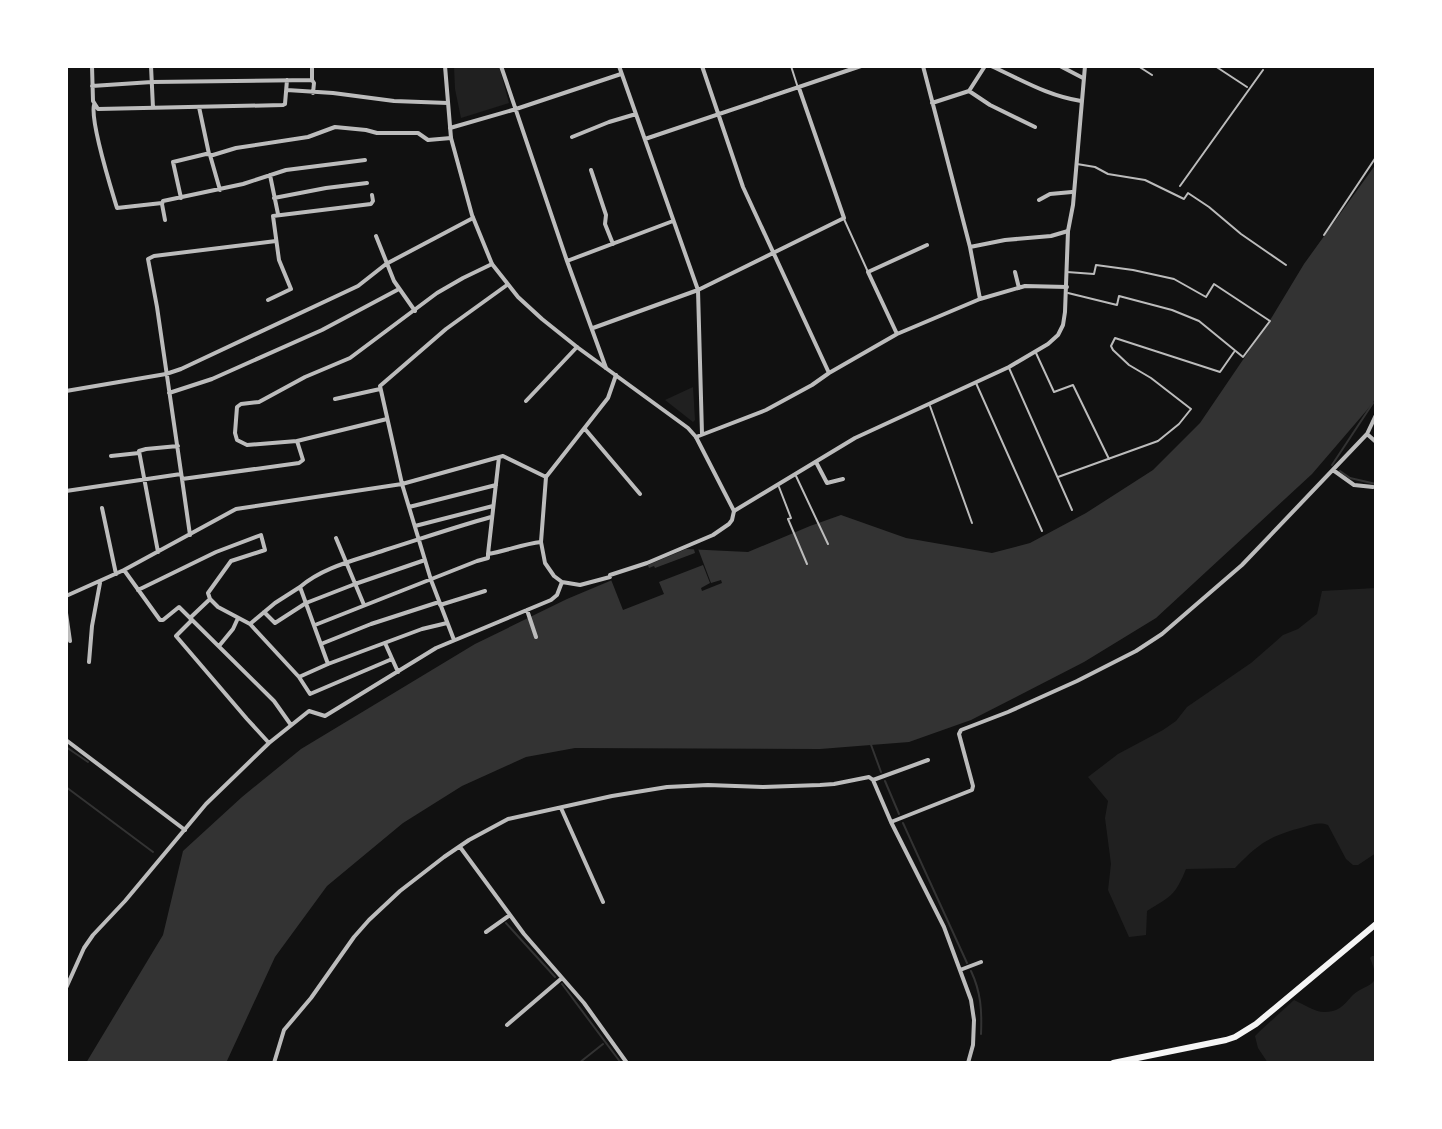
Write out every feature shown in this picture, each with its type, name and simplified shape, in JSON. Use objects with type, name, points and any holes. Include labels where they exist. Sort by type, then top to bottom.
[{"type":"highway","points":[[1115,1063],[1226,1040],[1246,1031],[1376,924]]},
{"type":"street","points":[[92,66],[96,132],[116,207],[122,209],[162,203],[299,168],[365,160]]},
{"type":"street","points":[[151,66],[153,108]]},
{"type":"street","points":[[312,66],[313,93]]},
{"type":"street","points":[[445,66],[451,138],[473,218],[492,264],[530,308],[577,347],[616,375],[688,428],[696,437],[734,511],[729,524],[713,535],[647,563],[580,585],[562,582],[545,563],[541,542],[546,477],[608,398],[616,375]]},
{"type":"street","points":[[501,66],[606,368]]},
{"type":"street","points":[[619,66],[698,290],[702,434]]},
{"type":"street","points":[[702,66],[743,187],[829,373]]},
{"type":"street","points":[[645,139],[861,66]]},
{"type":"street","points":[[923,66],[970,247],[980,299]]},
{"type":"street","points":[[932,103],[969,91],[985,66]]},
{"type":"street","points":[[991,66],[1041,91],[1062,99],[1081,101]]},
{"type":"street","points":[[1060,66],[1083,78]]},
{"type":"street","points":[[734,511],[855,438],[1009,367],[1058,335],[1063,325],[1067,290],[1068,231],[1085,66]]},
{"type":"street","points":[[450,128],[621,74]]},
{"type":"street","points":[[94,105],[98,109],[283,105],[287,80]]},
{"type":"street","points":[[92,86],[312,80]]},
{"type":"street","points":[[593,328],[698,290],[844,218],[799,88]]},
{"type":"street","points":[[287,90],[448,103]]},
{"type":"street","points":[[969,91],[1035,127]]},
{"type":"street","points":[[199,107],[220,190]]},
{"type":"street","points":[[572,137],[636,114]]},
{"type":"street","points":[[181,198],[173,162],[236,148],[308,137],[335,127],[377,133],[418,133],[428,140],[451,138]]},
{"type":"street","points":[[591,170],[613,244]]},
{"type":"street","points":[[270,175],[278,214]]},
{"type":"street","points":[[274,198],[367,183]]},
{"type":"street","points":[[1039,200],[1050,194],[1072,192]]},
{"type":"street","points":[[268,300],[291,289],[279,260],[272,217],[371,204],[372,195]]},
{"type":"street","points":[[162,203],[165,220]]},
{"type":"street","points":[[66,391],[181,369],[358,286],[386,264],[473,218]]},
{"type":"street","points":[[567,261],[673,221]]},
{"type":"street","points":[[970,247],[1068,231]]},
{"type":"street","points":[[376,236],[386,264],[415,311]]},
{"type":"street","points":[[190,535],[149,258],[276,241]]},
{"type":"street","points":[[897,334],[868,272],[927,245]]},
{"type":"street","points":[[387,419],[297,441],[247,445],[237,440],[235,433],[237,407],[241,404],[259,402],[305,377],[350,358],[437,293],[492,264]]},
{"type":"street","points":[[1015,272],[1019,288]]},
{"type":"street","points":[[454,640],[431,580],[402,484],[380,389],[383,381],[423,347],[507,285]]},
{"type":"street","points":[[696,437],[766,410],[897,334],[980,299],[1019,288],[1045,285],[1067,290]]},
{"type":"street","points":[[169,393],[212,379],[322,330],[399,289]]},
{"type":"street","points":[[526,401],[577,347]]},
{"type":"street","points":[[335,399],[380,389]]},
{"type":"street","points":[[891,822],[972,790],[959,739],[961,730],[1077,681],[1155,639],[1242,565],[1367,434],[1376,415]]},
{"type":"street","points":[[584,429],[640,494]]},
{"type":"street","points":[[1367,434],[1376,442]]},
{"type":"street","points":[[66,491],[143,479],[225,474],[299,463],[303,460],[297,441]]},
{"type":"street","points":[[111,456],[178,446]]},
{"type":"street","points":[[139,453],[158,552]]},
{"type":"street","points":[[66,596],[100,583],[238,509],[402,484],[507,456],[546,477]]},
{"type":"street","points":[[315,625],[488,558],[499,457]]},
{"type":"street","points":[[816,462],[827,483],[843,479]]},
{"type":"street","points":[[1333,470],[1354,485],[1373,487]]},
{"type":"street","points":[[409,507],[496,485]]},
{"type":"street","points":[[415,526],[493,506]]},
{"type":"street","points":[[102,508],[116,574]]},
{"type":"street","points":[[250,624],[315,575],[437,532],[491,517]]},
{"type":"street","points":[[138,590],[216,552],[261,535],[265,550],[230,562],[208,593],[218,607],[250,624],[311,694],[392,659]]},
{"type":"street","points":[[336,538],[364,605]]},
{"type":"street","points":[[488,554],[541,542]]},
{"type":"street","points":[[264,612],[275,623],[306,603],[425,560]]},
{"type":"street","points":[[124,570],[161,620],[178,607],[274,701],[291,725]]},
{"type":"street","points":[[66,988],[93,935],[218,790],[269,743],[309,711],[325,716],[436,648],[555,598],[562,582]]},
{"type":"street","points":[[89,662],[100,583]]},
{"type":"street","points":[[300,587],[328,664]]},
{"type":"street","points":[[321,644],[371,624],[485,591]]},
{"type":"street","points":[[210,599],[176,636],[269,743]]},
{"type":"street","points":[[527,610],[536,637]]},
{"type":"street","points":[[66,613],[70,641]]},
{"type":"street","points":[[219,646],[238,618]]},
{"type":"street","points":[[299,677],[422,629],[447,623]]},
{"type":"street","points":[[385,643],[398,672]]},
{"type":"street","points":[[66,740],[185,830]]},
{"type":"street","points":[[873,780],[928,760]]},
{"type":"street","points":[[274,1063],[284,1030],[359,931],[400,891],[460,846],[508,819],[667,787],[820,785],[866,777],[873,780],[914,872],[944,927],[971,1000],[973,1045],[968,1063]]},
{"type":"street","points":[[561,808],[603,902]]},
{"type":"street","points":[[460,846],[524,934],[584,1003],[627,1063]]},
{"type":"street","points":[[486,932],[510,915]]},
{"type":"street","points":[[960,970],[981,962]]},
{"type":"street","points":[[507,1025],[562,978]]},
{"type":"lane","points":[[791,66],[799,88]]},
{"type":"lane","points":[[1138,66],[1152,75]]},
{"type":"lane","points":[[1215,66],[1249,88]]},
{"type":"lane","points":[[1180,186],[1263,70]]},
{"type":"lane","points":[[1324,235],[1376,157]]},
{"type":"lane","points":[[1076,164],[1095,167],[1108,174],[1145,180],[1184,199],[1188,193],[1286,265]]},
{"type":"lane","points":[[844,218],[868,272]]},
{"type":"lane","points":[[1067,272],[1094,274],[1096,265],[1133,270],[1174,279],[1206,297],[1214,284],[1270,321],[1243,357],[1199,321],[1172,310],[1119,296],[1117,305],[1067,290]]},
{"type":"lane","points":[[1058,477],[1158,441],[1179,424],[1191,409],[1122,360],[1111,346],[1115,338],[1220,372],[1234,351]]},
{"type":"lane","points":[[1035,352],[1054,392],[1073,385],[1109,460]]},
{"type":"lane","points":[[1009,367],[1072,510]]},
{"type":"lane","points":[[975,381],[1042,531]]},
{"type":"lane","points":[[929,405],[972,523]]},
{"type":"lane","points":[[796,475],[828,544]]},
{"type":"lane","points":[[779,486],[791,518],[788,519],[807,564]]},
{"type":"shaded area","points":[[454,66],[499,66],[509,103],[461,118]]},
{"type":"shaded area","points":[[1376,164],[1376,396],[1373,403],[1312,474],[1156,618],[1084,662],[971,720],[909,742],[820,749],[575,748],[526,757],[462,786],[403,823],[327,886],[275,957],[226,1063],[86,1063],[163,935],[183,851],[301,749],[475,644],[567,599],[686,549],[748,552],[841,515],[906,538],[992,553],[1030,543],[1086,513],[1153,470],[1200,423],[1304,264]]},
{"type":"shaded area","points":[[693,387],[695,420],[693,422],[665,400]]},
{"type":"shaded area","points":[[1376,588],[1376,853],[1353,865],[1325,824],[1314,824],[1282,834],[1259,846],[1235,868],[1186,869],[1171,894],[1147,911],[1146,935],[1129,937],[1108,890],[1111,864],[1105,818],[1108,801],[1088,777],[1118,754],[1176,721],[1187,707],[1251,663],[1283,635],[1298,629],[1317,614],[1322,591]]},
{"type":"shaded area","points":[[1372,956],[1376,956],[1376,1063],[1268,1063],[1258,1048],[1255,1036],[1294,1000],[1320,1012],[1340,1008],[1356,992],[1374,981]]},
{"type":"pier","points":[[695,545],[711,583],[721,580],[722,583],[702,591],[701,588],[710,583],[703,565],[659,582],[664,594],[623,610],[610,577],[647,563],[649,568],[655,568],[695,553]]},
{"type":"waterway","points":[[1332,465],[1373,403]]},
{"type":"waterway","points":[[1340,471],[1350,478],[1376,484]]},
{"type":"waterway","points":[[870,742],[881,772]]},
{"type":"waterway","points":[[66,747],[88,762]]},
{"type":"waterway","points":[[885,781],[899,814]]},
{"type":"waterway","points":[[66,787],[153,852]]},
{"type":"waterway","points":[[903,823],[967,963]]},
{"type":"waterway","points":[[506,923],[555,977]]},
{"type":"waterway","points":[[971,971],[980,1002],[981,1034]]},
{"type":"waterway","points":[[562,984],[621,1063]]},
{"type":"waterway","points":[[579,1063],[603,1044]]}]
